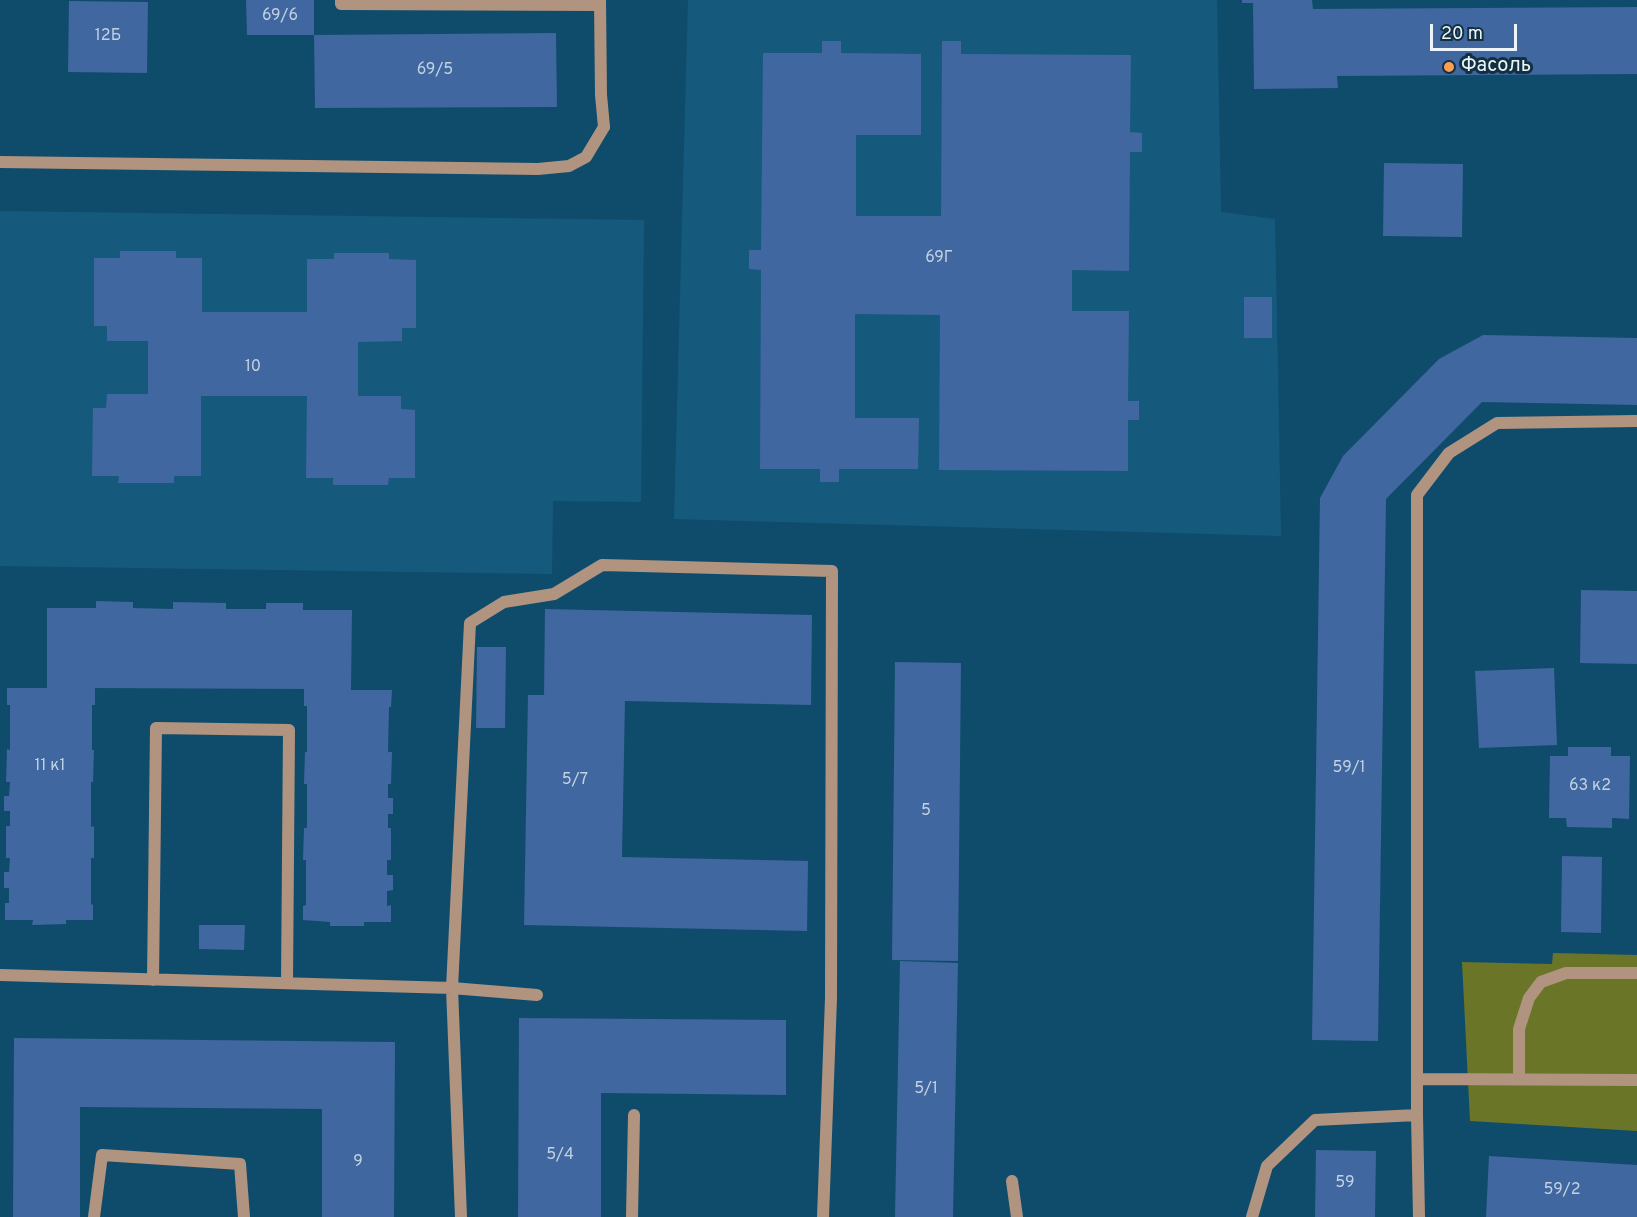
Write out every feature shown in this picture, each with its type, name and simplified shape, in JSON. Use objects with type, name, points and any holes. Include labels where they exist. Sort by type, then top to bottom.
[{"type":"street","points":[[0,162],[538,169],[569,166],[586,157],[604,127],[600,2],[341,4],[341,0]]},
{"type":"street","points":[[1419,1217],[1417,495],[1449,453],[1497,423],[1637,421]]},
{"type":"street","points":[[461,1217],[452,988],[470,623],[504,602],[554,594],[602,565],[832,571],[831,998],[823,1217]]},
{"type":"street","points":[[153,980],[156,728],[289,730],[287,983]]},
{"type":"street","points":[[1519,1079],[1519,1029],[1529,998],[1541,982],[1566,973],[1637,974]]},
{"type":"street","points":[[0,975],[452,988],[537,995]]},
{"type":"street","points":[[1417,1079],[1637,1080]]},
{"type":"street","points":[[632,1217],[633,1115]]},
{"type":"street","points":[[1252,1217],[1267,1166],[1315,1120],[1417,1115]]},
{"type":"street","points":[[94,1217],[102,1155],[240,1164],[244,1217]]},
{"type":"street","points":[[1012,1181],[1017,1217]]},
{"type":"shaded area","points":[[688,0],[1217,0],[1221,212],[1275,219],[1281,536],[674,519]]},
{"type":"shaded area","points":[[0,211],[644,220],[641,502],[553,501],[552,574],[0,566]]},
{"type":"green space","points":[[1553,953],[1637,955],[1637,1131],[1470,1121],[1462,962],[1552,964]]},
{"type":"building","points":[[246,0],[314,0],[314,35],[247,35]]},
{"type":"building","points":[[1242,0],[1312,0],[1313,9],[1637,7],[1637,74],[1337,76],[1338,88],[1254,89],[1253,3],[1242,3]]},
{"type":"building","points":[[69,1],[148,2],[147,73],[68,72]]},
{"type":"building","points":[[556,33],[557,107],[315,108],[314,35]]},
{"type":"building","points":[[822,41],[841,41],[841,53],[921,54],[921,135],[856,135],[856,216],[941,216],[942,41],[961,41],[961,54],[1131,55],[1130,132],[1142,133],[1142,152],[1130,152],[1129,271],[1072,270],[1072,311],[1129,311],[1128,401],[1139,401],[1139,420],[1128,420],[1128,471],[939,470],[940,315],[855,314],[855,418],[919,418],[918,469],[839,469],[839,482],[820,482],[820,469],[760,469],[761,270],[749,269],[749,250],[761,250],[763,53],[822,53]]},
{"type":"building","points":[[1384,163],[1463,164],[1462,237],[1383,236]]},
{"type":"building","points":[[120,251],[176,251],[176,258],[202,258],[202,312],[307,312],[307,259],[334,259],[334,253],[389,253],[389,259],[416,260],[416,328],[402,328],[402,341],[358,342],[358,396],[401,396],[401,409],[415,410],[415,478],[389,478],[388,485],[333,485],[333,478],[306,478],[307,396],[201,396],[201,476],[174,476],[174,483],[118,483],[119,476],[92,476],[93,408],[106,408],[107,394],[148,394],[148,341],[107,341],[107,326],[94,326],[94,258],[120,258]]},
{"type":"building","points":[[1244,297],[1272,297],[1272,338],[1244,338]]},
{"type":"building","points":[[1483,335],[1637,338],[1637,405],[1482,402],[1386,499],[1378,1041],[1312,1040],[1320,498],[1343,456],[1439,359]]},
{"type":"building","points":[[1581,590],[1637,591],[1637,664],[1580,663]]},
{"type":"building","points":[[96,601],[133,602],[133,608],[173,609],[173,602],[226,603],[226,609],[266,609],[266,603],[303,603],[303,610],[352,610],[351,690],[392,690],[391,707],[389,707],[388,752],[392,752],[391,784],[388,784],[388,798],[393,798],[393,814],[388,814],[388,828],[391,828],[391,860],[387,860],[387,875],[393,875],[393,890],[387,891],[387,906],[391,905],[391,922],[364,922],[364,926],[330,926],[330,922],[303,920],[303,906],[306,905],[306,860],[303,860],[304,828],[307,828],[307,784],[304,784],[307,706],[304,706],[304,689],[95,688],[95,705],[92,705],[92,750],[94,750],[93,782],[91,782],[91,827],[94,826],[94,858],[91,858],[93,920],[66,920],[66,924],[32,925],[33,920],[5,920],[5,903],[9,903],[9,888],[4,888],[4,872],[9,872],[10,858],[6,858],[6,826],[10,826],[10,811],[4,811],[4,796],[9,796],[10,782],[6,782],[7,749],[10,750],[10,705],[7,705],[7,688],[47,688],[47,608],[96,608]]},
{"type":"building","points":[[545,609],[812,615],[811,705],[625,701],[622,857],[808,861],[807,931],[524,925],[528,695],[544,695]]},
{"type":"building","points":[[477,647],[506,647],[505,728],[476,728]]},
{"type":"building","points":[[895,662],[961,663],[958,961],[892,960]]},
{"type":"building","points":[[1554,668],[1557,745],[1479,748],[1475,671]]},
{"type":"building","points":[[1568,747],[1611,747],[1611,756],[1630,756],[1629,819],[1612,818],[1612,828],[1567,827],[1566,818],[1549,818],[1550,756],[1568,756]]},
{"type":"building","points":[[1562,856],[1602,857],[1601,933],[1561,932]]},
{"type":"building","points":[[199,925],[245,925],[244,950],[199,949]]},
{"type":"building","points":[[900,961],[958,963],[953,1217],[895,1217]]},
{"type":"building","points":[[519,1018],[786,1020],[786,1095],[601,1093],[601,1217],[518,1217]]},
{"type":"building","points":[[14,1038],[395,1042],[394,1217],[322,1217],[322,1109],[80,1107],[80,1217],[13,1217]]},
{"type":"building","points":[[1316,1150],[1376,1151],[1375,1217],[1315,1217]]},
{"type":"building","points":[[1489,1156],[1637,1165],[1637,1217],[1486,1217]]},
{"type":"place","name":"Фасоль","points":[[1449,67]]}]
